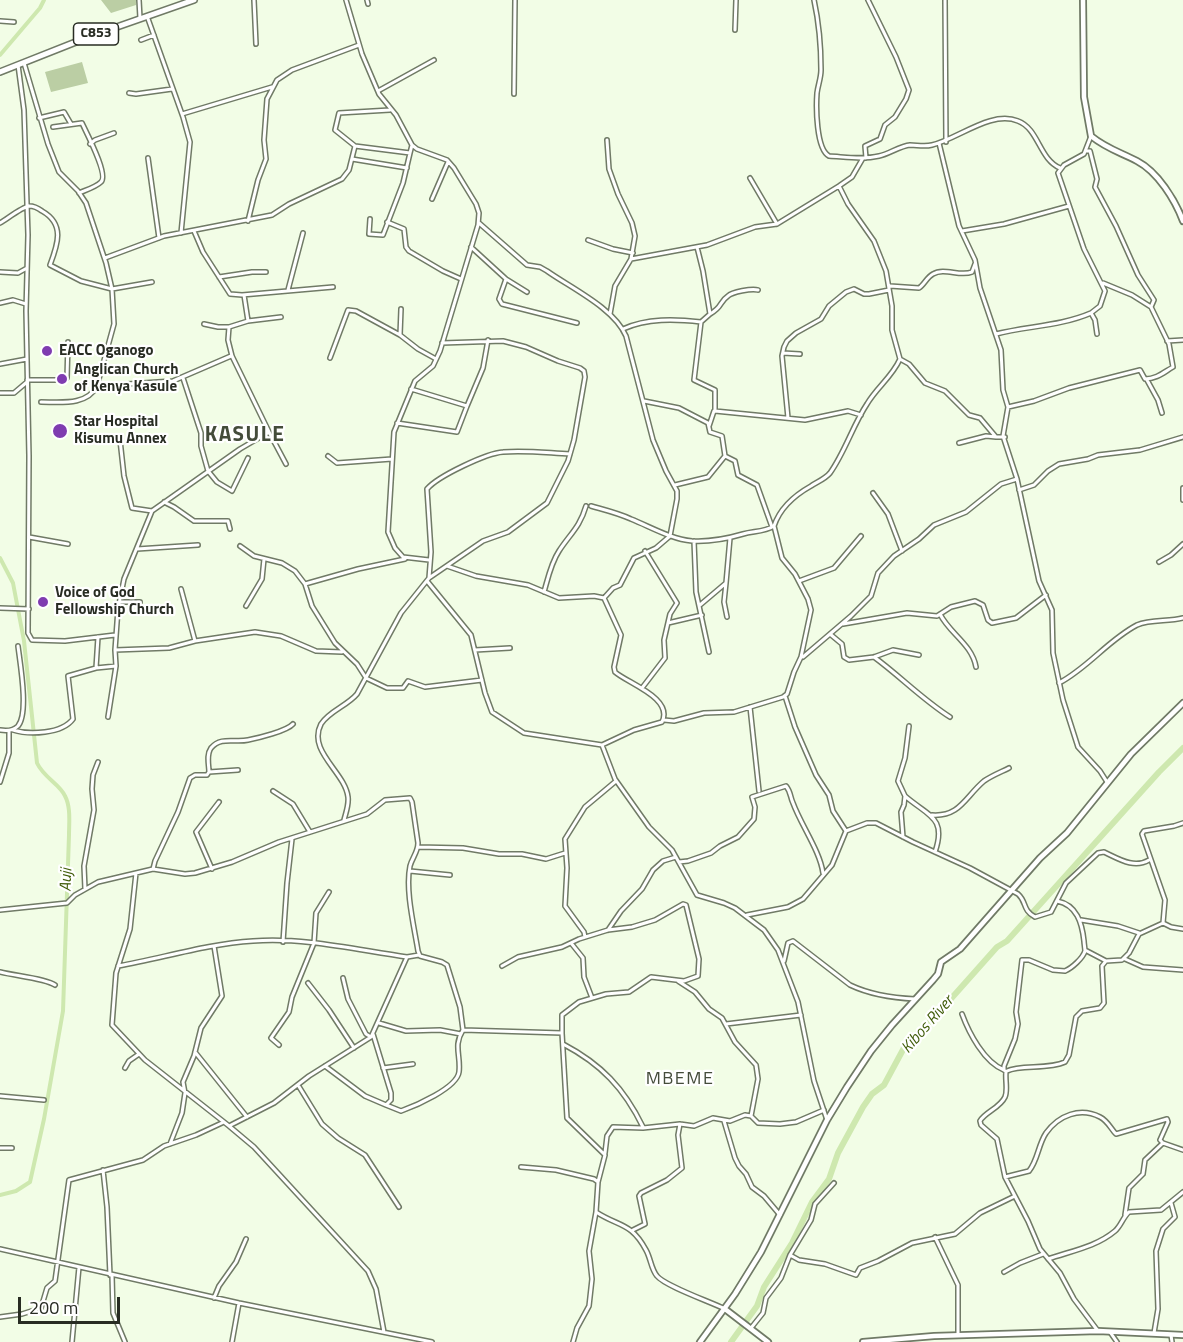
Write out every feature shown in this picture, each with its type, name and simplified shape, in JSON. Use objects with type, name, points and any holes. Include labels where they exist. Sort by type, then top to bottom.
[{"type":"main road","name":"C853","points":[[0,72],[91,36],[194,0]]},
{"type":"main road","points":[[1083,0],[1084,97],[1091,136],[1109,150],[1145,166],[1160,183],[1182,218]]},
{"type":"main road","points":[[700,1342],[755,1263],[781,1215],[826,1120],[871,1051],[938,974],[941,962],[960,949],[1040,858],[1067,833],[1131,754],[1183,703]]},
{"type":"main road","points":[[725,1309],[766,1341]]},
{"type":"main road","points":[[863,1342],[958,1335],[1098,1331],[1183,1335]]},
{"type":"street","points":[[139,0],[140,18]]},
{"type":"street","points":[[254,0],[256,44]]},
{"type":"street","points":[[346,0],[359,45],[378,91],[412,145],[448,162],[474,198],[479,213],[471,247],[436,359],[431,368],[416,378],[394,435],[388,532],[395,548],[406,559]]},
{"type":"street","points":[[514,94],[515,0]]},
{"type":"street","points":[[735,30],[736,0]]},
{"type":"street","points":[[814,0],[819,22],[820,78],[817,105],[820,144],[825,154],[864,158],[882,156],[908,145],[920,147],[946,142],[977,125],[1000,120],[1015,120],[1029,129],[1049,162],[1060,168]]},
{"type":"street","points":[[631,260],[697,248],[755,227],[777,224],[852,177],[864,158],[865,146],[880,139],[885,125],[895,117],[909,90],[896,57],[868,0]]},
{"type":"street","points":[[945,0],[946,142]]},
{"type":"street","points":[[147,16],[190,142],[181,233]]},
{"type":"street","points":[[0,21],[14,22]]},
{"type":"street","points":[[141,40],[154,35]]},
{"type":"street","points":[[248,221],[258,180],[266,159],[265,114],[267,99],[272,87],[282,75],[292,70],[359,45]]},
{"type":"street","points":[[378,91],[434,60]]},
{"type":"street","points":[[21,64],[59,172],[86,203],[105,258],[112,290],[114,324],[97,386],[92,395],[84,399],[41,402]]},
{"type":"street","points":[[21,64],[28,235],[26,304],[29,609],[27,633],[32,640],[65,641],[115,635]]},
{"type":"street","points":[[182,114],[272,87]]},
{"type":"street","points":[[129,93],[172,89]]},
{"type":"street","points":[[392,110],[338,114],[334,128],[336,133],[356,146],[410,153]]},
{"type":"street","points":[[39,118],[64,112],[71,124]]},
{"type":"street","points":[[53,128],[82,123],[104,172],[104,179],[101,182],[79,193]]},
{"type":"street","points":[[90,144],[100,137],[114,133]]},
{"type":"street","points":[[996,334],[1047,324],[1091,312],[1100,306],[1106,291],[1084,249],[1058,177],[1060,168],[1086,151],[1091,136]]},
{"type":"street","points":[[607,140],[609,169],[632,223],[635,236],[631,260],[615,286],[610,314]]},
{"type":"street","points":[[939,143],[959,226],[975,262],[980,288],[1002,356],[1003,390],[1008,406],[1008,415],[1003,430],[1017,480],[1039,581],[1052,610],[1053,653],[1059,683],[1078,747],[1107,782]]},
{"type":"street","points":[[369,219],[369,234],[381,236],[384,234],[403,183],[412,145]]},
{"type":"street","points":[[105,258],[159,238],[272,215],[289,204],[346,176],[356,146]]},
{"type":"street","points":[[1086,151],[1090,151],[1093,155],[1097,179],[1095,187],[1138,275],[1154,300],[1151,307]]},
{"type":"street","points":[[148,158],[159,238]]},
{"type":"street","points":[[352,159],[407,168]]},
{"type":"street","points":[[432,199],[448,162]]},
{"type":"street","points":[[750,178],[777,224]]},
{"type":"street","points":[[544,592],[559,551],[582,522],[589,506],[628,518],[670,536],[694,541],[730,538],[744,533],[762,531],[773,526],[784,506],[829,474],[872,396],[891,375],[900,360],[892,330],[890,288],[874,241],[839,186]]},
{"type":"street","points":[[0,223],[27,206],[36,207],[51,216],[56,224],[58,240],[50,265],[81,281],[112,290],[152,282]]},
{"type":"street","points":[[962,231],[1004,224],[1069,206]]},
{"type":"street","points":[[387,222],[404,229],[406,247],[409,251],[461,279]]},
{"type":"street","points":[[478,223],[527,265],[547,271],[610,314],[623,329],[653,440],[666,471],[675,485],[677,500],[670,536],[656,548],[645,551],[634,558],[620,585],[613,588],[604,598]]},
{"type":"street","points":[[194,231],[203,252],[228,293],[244,295],[333,287]]},
{"type":"street","points":[[288,290],[303,233]]},
{"type":"street","points":[[588,240],[633,253]]},
{"type":"street","points":[[471,247],[506,279],[527,292]]},
{"type":"street","points":[[697,248],[706,283],[710,314]]},
{"type":"street","points":[[788,418],[783,353],[784,347],[796,333],[821,320],[829,306],[846,292],[854,290],[869,294],[890,288],[919,288],[935,273],[970,273],[975,262]]},
{"type":"street","points":[[0,272],[18,273],[27,268]]},
{"type":"street","points":[[219,277],[266,272]]},
{"type":"street","points":[[506,279],[499,300],[502,304],[577,323]]},
{"type":"street","points":[[1103,283],[1132,295],[1151,307],[1172,351],[1173,367],[1164,374],[1146,380]]},
{"type":"street","points":[[675,485],[708,477],[725,456],[722,436],[710,432],[715,409],[715,390],[694,381],[701,322],[718,309],[728,295],[750,289],[758,290]]},
{"type":"street","points":[[244,295],[248,321]]},
{"type":"street","points":[[0,303],[13,300],[19,304],[26,304]]},
{"type":"street","points":[[400,334],[401,309]]},
{"type":"street","points":[[330,358],[348,310],[356,311],[400,334],[418,349],[436,359]]},
{"type":"street","points":[[1091,312],[1097,334]]},
{"type":"street","points":[[204,324],[229,327],[248,321],[281,317]]},
{"type":"street","points":[[623,329],[633,324],[658,320],[701,322]]},
{"type":"street","points":[[229,327],[228,340],[232,356],[286,464]]},
{"type":"street","points":[[344,820],[348,805],[347,791],[320,748],[318,734],[323,721],[351,702],[401,613],[428,579],[483,541],[508,532],[543,507],[560,480],[570,454],[585,378],[582,369],[507,342],[488,340],[442,343]]},
{"type":"street","points":[[397,423],[457,432],[483,368],[488,340]]},
{"type":"street","points":[[1167,341],[1183,340]]},
{"type":"street","points":[[0,393],[14,393],[27,381],[68,378],[68,342]]},
{"type":"street","points":[[783,353],[800,354]]},
{"type":"street","points":[[97,386],[165,382],[183,378],[232,356]]},
{"type":"street","points":[[0,364],[27,359]]},
{"type":"street","points":[[900,360],[909,364],[925,383],[950,395],[969,415],[980,418],[996,436]]},
{"type":"street","points":[[1008,406],[1034,401],[1069,388],[1140,370],[1158,400],[1162,413]]},
{"type":"street","points":[[183,378],[201,433],[201,446],[208,471],[217,482],[232,491],[248,458]]},
{"type":"street","points":[[411,389],[467,406]]},
{"type":"street","points":[[643,401],[679,408],[710,426]]},
{"type":"street","points":[[715,409],[719,412],[805,420],[848,411],[861,415]]},
{"type":"street","points":[[108,717],[116,666],[115,635],[126,574],[152,512],[208,471],[269,432]]},
{"type":"street","points":[[959,443],[986,436],[1005,438]]},
{"type":"street","points":[[1019,490],[1034,485],[1053,466],[1059,464],[1098,455],[1140,450],[1183,439]]},
{"type":"street","points":[[120,440],[124,476],[132,508],[152,512]]},
{"type":"street","points":[[570,454],[495,453],[457,468],[433,483],[427,492],[431,552],[428,579],[456,618],[468,629],[492,712],[522,732],[602,745],[634,730],[664,720],[674,721],[705,713],[734,712],[785,696]]},
{"type":"street","points":[[328,456],[337,463],[392,459]]},
{"type":"street","points":[[725,456],[735,461],[738,475],[758,485],[782,558],[799,581],[811,610],[801,657],[785,696],[795,727],[816,775],[829,795],[833,811],[846,831]]},
{"type":"street","points":[[801,657],[842,624],[871,596],[878,573],[884,565],[934,525],[966,512],[998,486],[1017,480]]},
{"type":"street","points":[[1183,488],[1183,500]]},
{"type":"street","points":[[873,493],[888,514],[902,551]]},
{"type":"street","points":[[164,502],[194,521],[228,521],[230,529]]},
{"type":"street","points":[[799,581],[834,568],[861,536]]},
{"type":"street","points":[[29,537],[68,544]]},
{"type":"street","points":[[727,617],[724,602],[730,538]]},
{"type":"street","points":[[694,541],[696,592],[709,652]]},
{"type":"street","points":[[1159,562],[1183,544]]},
{"type":"street","points":[[137,549],[198,545]]},
{"type":"street","points":[[240,546],[254,556],[295,570],[305,584],[318,618],[366,678],[383,687],[393,689],[403,688],[408,681],[425,687],[482,680]]},
{"type":"street","points":[[642,688],[665,658],[663,643],[677,602],[645,551]]},
{"type":"street","points":[[246,606],[262,579],[264,559]]},
{"type":"street","points":[[305,584],[340,573],[406,559],[429,560]]},
{"type":"street","points":[[447,566],[476,576],[528,585],[559,598],[594,596],[604,598]]},
{"type":"street","points":[[700,604],[726,582]]},
{"type":"street","points":[[181,589],[195,641]]},
{"type":"street","points":[[842,624],[907,613],[933,617],[951,607],[975,601],[983,605],[989,622],[1008,620],[1024,613],[1046,595]]},
{"type":"street","points":[[604,598],[621,635],[615,672],[642,688],[661,705],[664,720]]},
{"type":"street","points":[[120,602],[140,602]]},
{"type":"street","points":[[0,608],[29,609]]},
{"type":"street","points":[[940,614],[946,627],[960,638],[974,658],[976,667]]},
{"type":"street","points":[[668,623],[702,615]]},
{"type":"street","points":[[1059,683],[1075,673],[1110,643],[1140,624],[1183,618]]},
{"type":"street","points":[[115,650],[169,648],[195,641],[255,632],[281,636],[316,651],[343,652]]},
{"type":"street","points":[[830,634],[842,644],[845,659],[874,657],[893,650],[919,655]]},
{"type":"street","points":[[96,668],[98,637]]},
{"type":"street","points":[[0,782],[9,753],[11,730],[19,724],[22,714],[18,646]]},
{"type":"street","points":[[475,650],[510,648]]},
{"type":"street","points":[[874,657],[950,717]]},
{"type":"street","points":[[0,730],[24,733],[63,728],[73,719],[68,676],[96,668],[116,666]]},
{"type":"street","points":[[750,707],[759,791]]},
{"type":"street","points":[[209,772],[210,750],[221,741],[248,740],[289,728],[293,724]]},
{"type":"street","points":[[909,726],[905,758],[898,781],[905,796],[932,815],[939,829],[939,840],[934,852]]},
{"type":"street","points":[[602,745],[616,781],[650,827],[672,850],[693,890],[700,898],[724,903],[746,916],[769,936],[784,963],[793,986],[810,1066],[826,1120]]},
{"type":"street","points":[[85,889],[84,866],[94,810],[93,782],[98,762]]},
{"type":"street","points":[[932,815],[950,814],[988,778],[1009,768]]},
{"type":"street","points":[[153,869],[191,777],[207,775],[209,772],[238,770]]},
{"type":"street","points":[[585,938],[584,932],[565,906],[567,868],[565,839],[582,811],[616,781]]},
{"type":"street","points":[[679,862],[711,853],[738,837],[754,819],[755,807],[752,797],[786,786],[790,790],[793,804],[820,861],[823,875]]},
{"type":"street","points":[[273,791],[293,804],[310,832]]},
{"type":"street","points":[[903,837],[901,812],[905,796]]},
{"type":"street","points":[[0,910],[68,903],[98,882],[153,869],[190,874],[212,869],[292,838],[367,814],[385,800],[410,798],[418,847],[410,871],[411,904],[419,955]]},
{"type":"street","points":[[212,869],[196,832],[219,802]]},
{"type":"street","points":[[746,916],[795,904],[813,889],[832,865],[846,831],[873,822],[970,868],[1021,896],[1024,908],[1032,916],[1038,918],[1051,912],[1066,883],[1098,854],[1104,852],[1118,860],[1139,865],[1149,860]]},
{"type":"street","points":[[1163,923],[1165,900],[1149,860],[1143,832],[1183,823]]},
{"type":"street","points":[[283,942],[292,838]]},
{"type":"street","points":[[418,847],[463,848],[499,854],[522,854],[546,859],[565,853]]},
{"type":"street","points":[[608,930],[621,911],[642,889],[653,870],[663,861],[676,857]]},
{"type":"street","points":[[410,871],[450,875]]},
{"type":"street","points":[[136,873],[130,929],[118,966],[112,1025],[139,1054],[254,1147],[368,1271],[376,1289],[384,1332]]},
{"type":"street","points":[[279,1045],[271,1038],[289,1012],[292,998],[314,943],[316,913],[330,892]]},
{"type":"street","points":[[1057,901],[1068,904],[1080,920],[1085,950],[1079,959],[1065,971],[1047,969],[1029,960],[1022,960],[1016,1012],[1018,1024],[1015,1039],[1004,1066],[1006,1092],[1003,1101],[980,1121],[981,1125],[998,1139],[1005,1177],[1043,1254],[1055,1266],[1074,1299],[1098,1331]]},
{"type":"street","points":[[502,966],[518,957],[571,943],[608,930],[632,927],[656,920],[685,904],[699,959],[699,974],[689,980],[651,977],[629,992],[606,994],[579,1002],[562,1014],[567,1118],[605,1155]]},
{"type":"street","points":[[1080,920],[1118,926],[1139,934]]},
{"type":"street","points":[[1163,923],[1183,929]]},
{"type":"street","points":[[1125,959],[1139,934],[1163,923]]},
{"type":"street","points":[[118,966],[214,946],[256,940],[314,943],[408,957],[419,955],[447,965],[460,1007],[462,1032],[457,1041],[459,1070],[455,1081],[429,1098],[401,1111],[365,1096],[325,1066]]},
{"type":"street","points":[[784,963],[788,943],[792,941],[850,986],[887,996],[916,999]]},
{"type":"street","points":[[571,943],[583,958],[584,977],[592,998]]},
{"type":"street","points":[[170,1144],[182,1113],[185,1093],[183,1082],[204,1021],[222,996],[214,946]]},
{"type":"street","points":[[1085,950],[1106,961],[1125,959],[1143,967],[1183,970]]},
{"type":"street","points":[[229,1126],[274,1103],[372,1035],[408,957]]},
{"type":"street","points":[[1005,1071],[1065,1062],[1069,1055],[1076,1017],[1082,1011],[1100,1008],[1104,1003],[1102,966],[1106,961]]},
{"type":"street","points":[[0,972],[23,978],[45,980],[55,985]]},
{"type":"street","points":[[343,978],[348,999],[366,1034],[372,1035]]},
{"type":"street","points":[[677,980],[695,992],[709,1009],[719,1015],[735,1042],[756,1067],[757,1083],[751,1116]]},
{"type":"street","points":[[308,983],[330,1010],[354,1048]]},
{"type":"street","points":[[962,1014],[971,1033],[989,1059],[1005,1071]]},
{"type":"street","points":[[726,1024],[801,1015]]},
{"type":"street","points":[[379,1023],[406,1031],[562,1033]]},
{"type":"street","points":[[372,1035],[391,1095],[386,1105]]},
{"type":"street","points":[[562,1044],[573,1049],[615,1081],[636,1112],[643,1128]]},
{"type":"street","points":[[195,1052],[247,1117]]},
{"type":"street","points":[[125,1068],[129,1061],[139,1054]]},
{"type":"street","points":[[383,1068],[413,1064]]},
{"type":"street","points":[[298,1085],[322,1124],[338,1138],[365,1155],[399,1207]]},
{"type":"street","points":[[0,1096],[44,1100]]},
{"type":"street","points":[[573,1342],[577,1328],[589,1306],[592,1279],[589,1251],[596,1212],[598,1182],[605,1155],[605,1143],[611,1128],[643,1128],[680,1124],[694,1126],[713,1118],[730,1121],[742,1115],[751,1116],[758,1122],[780,1124],[796,1122],[824,1110]]},
{"type":"street","points":[[1005,1177],[1029,1171],[1037,1159],[1046,1134],[1067,1114],[1081,1113],[1099,1117],[1108,1123],[1115,1134],[1167,1119],[1168,1122],[1160,1139],[1163,1143],[1183,1150]]},
{"type":"street","points":[[724,1121],[739,1166],[752,1187],[764,1196],[781,1215]]},
{"type":"street","points":[[0,1317],[41,1308],[47,1288],[55,1281],[68,1182],[73,1178],[143,1160],[170,1144],[224,1122]]},
{"type":"street","points":[[632,1231],[645,1224],[640,1194],[667,1180],[682,1168],[678,1136],[680,1124]]},
{"type":"street","points":[[1048,1259],[1070,1253],[1107,1237],[1119,1227],[1125,1215],[1129,1188],[1143,1174],[1145,1160],[1163,1143]]},
{"type":"street","points":[[0,1148],[12,1148]]},
{"type":"street","points":[[521,1167],[556,1170],[598,1182]]},
{"type":"street","points":[[103,1170],[113,1313],[124,1342]]},
{"type":"street","points":[[749,1326],[763,1313],[766,1298],[781,1278],[790,1255],[811,1220],[815,1204],[834,1183]]},
{"type":"street","points":[[1125,1215],[1129,1212],[1161,1210],[1183,1192]]},
{"type":"street","points":[[790,1255],[800,1260],[825,1264],[856,1275],[860,1268],[912,1243],[956,1234],[980,1213],[1015,1197]]},
{"type":"street","points":[[1154,1334],[1158,1309],[1156,1251],[1163,1229],[1175,1217],[1171,1203]]},
{"type":"street","points":[[596,1212],[632,1231],[648,1254],[657,1277],[725,1309]]},
{"type":"street","points":[[935,1237],[958,1285],[960,1305],[958,1335]]},
{"type":"street","points":[[214,1298],[219,1286],[236,1263],[246,1239]]},
{"type":"street","points":[[0,1250],[214,1298],[432,1342]]},
{"type":"street","points":[[1004,1272],[1043,1254]]},
{"type":"street","points":[[72,1342],[79,1267]]},
{"type":"street","points":[[232,1342],[239,1303]]},
{"type":"street","points":[[1110,1332],[1117,1342]]},
{"type":"street","points":[[1171,1335],[1172,1342]]},
{"type":"green space","points":[[101,0],[136,0],[136,5],[111,13]]},
{"type":"green space","points":[[82,62],[88,83],[51,92],[45,72]]},
{"type":"waterway","points":[[0,55],[40,8],[44,0]]},
{"type":"waterway","name":"Auji","points":[[0,558],[13,583],[24,641],[37,763],[63,792],[67,800],[69,820],[63,1011],[44,1119],[30,1182],[16,1191],[0,1195]]},
{"type":"waterway","name":"Kibos River","points":[[731,1342],[757,1306],[764,1287],[792,1243],[812,1202],[829,1179],[838,1153],[863,1107],[872,1094],[884,1085],[905,1046],[933,1019],[997,947],[1007,941],[1183,748]]},
{"type":"place","name":"EACC Oganogo","points":[[47,351]]},
{"type":"place","name":"Anglican Church of Kenya Kasule","points":[[62,379]]},
{"type":"place","name":"Star Hospital Kisumu Annex","points":[[60,431]]},
{"type":"place","name":"Voice of God Fellowship Church","points":[[43,602]]},
{"type":"district","name":"KASULE","points":[[245,436]]},
{"type":"district","name":"MBEME","points":[[680,1080]]}]
